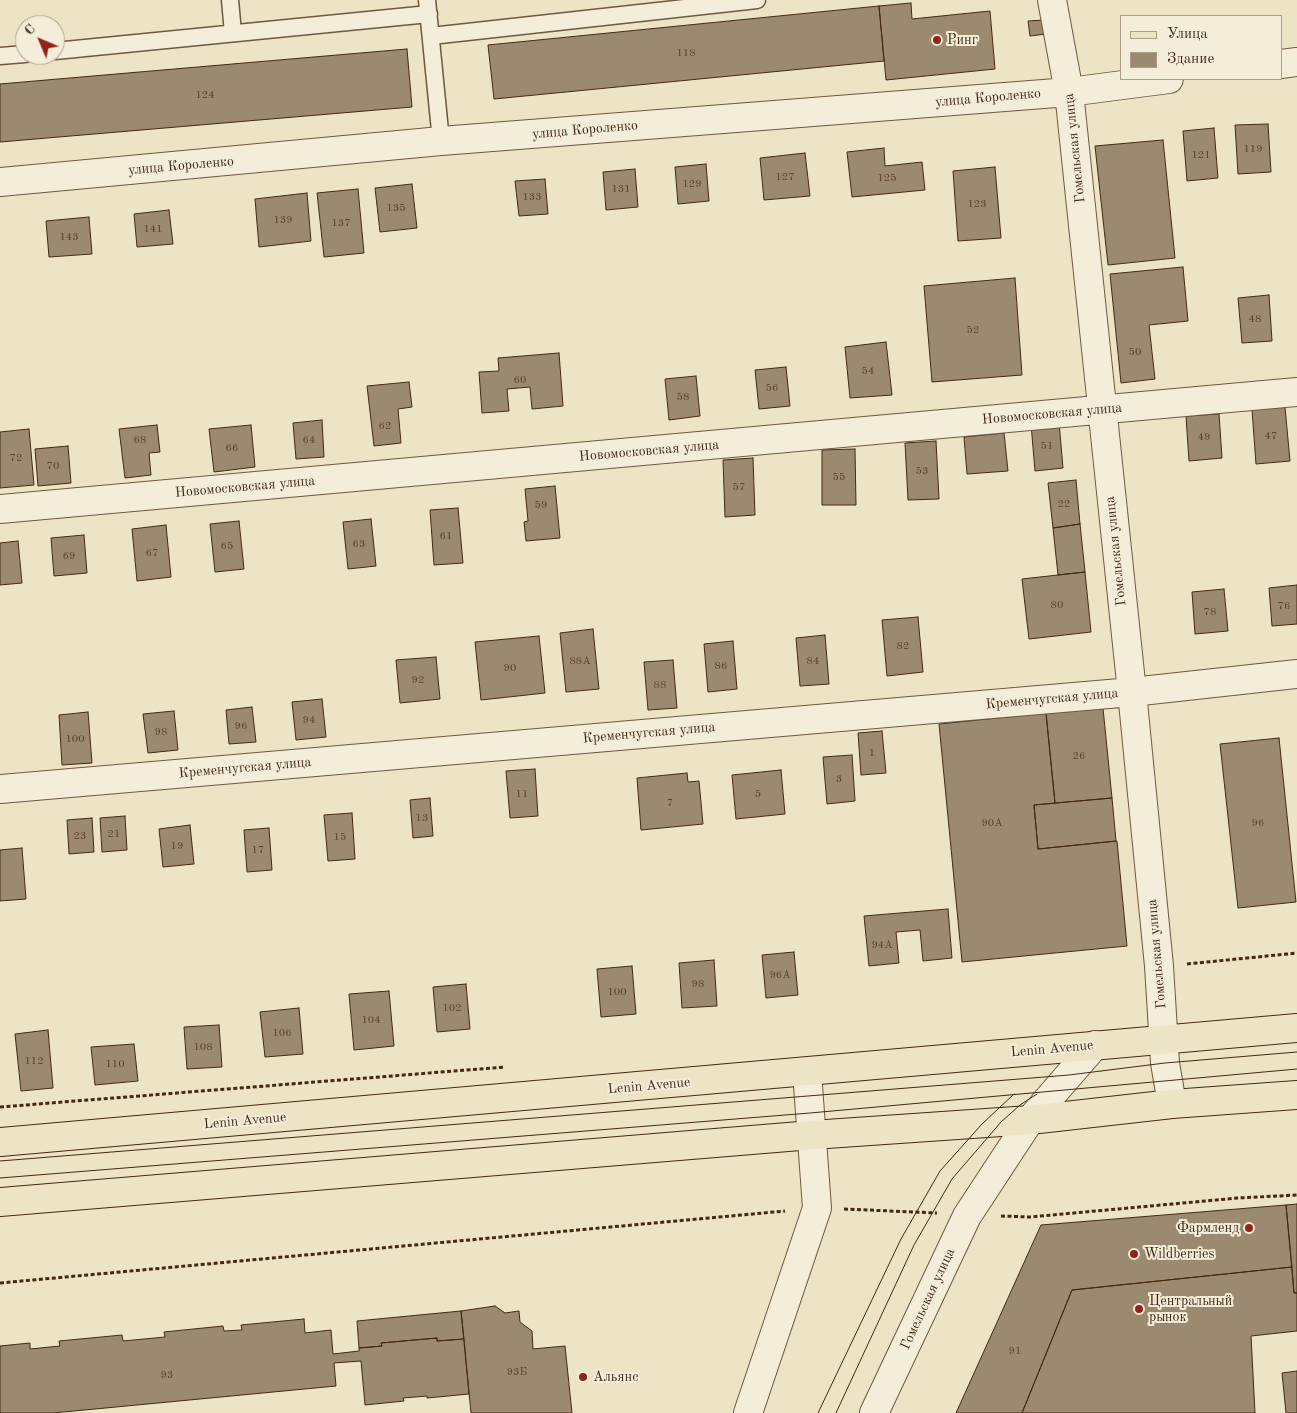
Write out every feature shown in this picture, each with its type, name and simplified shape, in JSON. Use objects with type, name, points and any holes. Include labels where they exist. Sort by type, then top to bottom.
[{"type":"main road","name":"Lenin Avenue","points":[[0,1142],[1297,1028]]},
{"type":"main road","points":[[0,1202],[812,1135],[1030,1120],[1172,1104],[1297,1095]]},
{"type":"street","name":"Гомельская улица","points":[[1052,0],[1069,92],[1132,692],[1159,966],[1165,1063],[1172,1104]]},
{"type":"street","points":[[1282,64],[1297,62]]},
{"type":"street","name":"улица Короленко","points":[[0,182],[441,142],[1069,92],[1161,80]]},
{"type":"street","name":"Новомосковская улица","points":[[0,509],[1297,392]]},
{"type":"street","name":"Кременчугская улица","points":[[0,789],[1132,692],[1297,674]]},
{"type":"street","name":"Гомельская улица","points":[[874,1413],[967,1216],[1030,1120],[1095,1045]]},
{"type":"street","points":[[748,1413],[817,1208],[807,1072]]},
{"type":"lane","points":[[230,0],[233,33]]},
{"type":"lane","points":[[431,36],[757,0]]},
{"type":"lane","points":[[65,50],[233,33],[428,7],[441,142]]},
{"type":"lane","points":[[0,56],[15,55]]},
{"type":"path","points":[[1159,966],[1297,954]]},
{"type":"path","points":[[0,1283],[817,1208],[917,1211],[967,1216],[1030,1217],[1238,1198],[1297,1195]]},
{"type":"building","name":"Ринг","points":[[911,3],[912,19],[990,11],[995,69],[886,80],[879,6]]},
{"type":"building","points":[[879,6],[884,61],[494,99],[488,45]]},
{"type":"building","points":[[1045,20],[1046,34],[1030,36],[1028,21]]},
{"type":"building","points":[[407,49],[412,107],[0,142],[0,84]]},
{"type":"building","points":[[1268,124],[1271,172],[1238,174],[1235,125]]},
{"type":"building","points":[[1214,128],[1218,178],[1187,181],[1183,131]]},
{"type":"building","points":[[1163,140],[1175,258],[1108,265],[1095,146]]},
{"type":"building","points":[[884,148],[885,166],[922,162],[925,190],[852,197],[847,152]]},
{"type":"building","points":[[805,153],[810,196],[764,200],[760,158]]},
{"type":"building","points":[[706,164],[709,201],[678,204],[675,167]]},
{"type":"building","points":[[995,167],[1001,238],[958,241],[953,171]]},
{"type":"building","points":[[635,169],[638,207],[606,210],[603,172]]},
{"type":"building","points":[[545,179],[548,214],[519,216],[515,181]]},
{"type":"building","points":[[412,184],[417,228],[380,232],[375,188]]},
{"type":"building","points":[[358,189],[364,253],[324,257],[317,193]]},
{"type":"building","points":[[307,193],[311,241],[259,247],[255,199]]},
{"type":"building","points":[[169,210],[173,244],[137,247],[134,214]]},
{"type":"building","points":[[89,217],[92,254],[49,257],[46,221]]},
{"type":"building","points":[[1183,267],[1188,321],[1149,325],[1155,379],[1121,383],[1110,274]]},
{"type":"building","points":[[1015,278],[1022,375],[932,382],[924,286]]},
{"type":"building","points":[[1269,295],[1272,341],[1242,343],[1238,298]]},
{"type":"building","points":[[886,342],[892,395],[850,398],[845,347]]},
{"type":"building","points":[[559,353],[563,406],[532,409],[530,387],[507,389],[509,411],[482,413],[479,372],[499,371],[498,358]]},
{"type":"building","points":[[786,367],[790,406],[759,409],[755,370]]},
{"type":"building","points":[[696,376],[700,416],[669,420],[665,379]]},
{"type":"building","points":[[409,382],[412,407],[398,409],[401,443],[374,446],[367,386]]},
{"type":"building","points":[[1285,407],[1290,461],[1256,464],[1252,410]]},
{"type":"building","points":[[1219,414],[1222,458],[1189,461],[1186,416]]},
{"type":"building","points":[[322,420],[324,457],[296,459],[293,423]]},
{"type":"building","points":[[1059,422],[1063,468],[1035,471],[1031,424]]},
{"type":"building","points":[[157,425],[160,452],[149,453],[151,475],[125,478],[119,429]]},
{"type":"building","points":[[251,425],[255,467],[214,472],[209,429]]},
{"type":"building","points":[[29,429],[34,485],[0,488],[0,432]]},
{"type":"building","points":[[1004,433],[1008,471],[967,474],[964,437]]},
{"type":"building","points":[[936,441],[939,499],[908,500],[905,443]]},
{"type":"building","points":[[68,446],[71,483],[38,486],[35,449]]},
{"type":"building","points":[[855,449],[856,505],[822,505],[822,450]]},
{"type":"building","points":[[753,458],[755,515],[725,517],[723,460]]},
{"type":"building","points":[[1076,480],[1080,524],[1053,528],[1048,483]]},
{"type":"building","points":[[555,486],[560,538],[526,541],[524,522],[528,521],[525,489]]},
{"type":"building","points":[[458,508],[463,563],[434,565],[430,510]]},
{"type":"building","points":[[371,519],[376,566],[348,569],[343,522]]},
{"type":"building","points":[[239,521],[244,569],[215,572],[210,524]]},
{"type":"building","points":[[1080,524],[1085,572],[1058,575],[1053,528]]},
{"type":"building","points":[[166,525],[171,577],[137,581],[132,529]]},
{"type":"building","points":[[84,535],[87,573],[54,576],[51,538]]},
{"type":"building","points":[[18,541],[22,583],[0,585],[0,543]]},
{"type":"building","points":[[1085,572],[1091,632],[1029,639],[1022,579]]},
{"type":"building","points":[[1297,585],[1297,624],[1272,626],[1269,588]]},
{"type":"building","points":[[1224,589],[1228,631],[1195,634],[1192,592]]},
{"type":"building","points":[[918,617],[923,672],[887,676],[882,620]]},
{"type":"building","points":[[593,629],[599,689],[566,692],[560,633]]},
{"type":"building","points":[[825,635],[829,684],[800,686],[796,638]]},
{"type":"building","points":[[539,636],[545,693],[481,700],[475,642]]},
{"type":"building","points":[[733,641],[737,689],[708,692],[704,644]]},
{"type":"building","points":[[436,657],[440,699],[400,703],[396,660]]},
{"type":"building","points":[[673,660],[677,708],[648,710],[644,662]]},
{"type":"building","points":[[322,699],[326,737],[296,740],[292,702]]},
{"type":"building","points":[[252,707],[256,742],[229,744],[226,710]]},
{"type":"building","points":[[1103,708],[1112,798],[1055,803],[1046,713]]},
{"type":"building","points":[[174,711],[178,750],[148,753],[143,714]]},
{"type":"building","points":[[88,712],[92,763],[62,765],[59,715]]},
{"type":"building","points":[[1046,713],[1055,803],[1034,805],[1038,849],[1117,841],[1127,946],[962,962],[939,724]]},
{"type":"building","points":[[882,731],[886,773],[861,775],[858,733]]},
{"type":"building","points":[[1279,738],[1296,902],[1238,908],[1220,744]]},
{"type":"building","points":[[852,755],[855,801],[827,804],[823,757]]},
{"type":"building","points":[[535,769],[538,816],[510,818],[506,771]]},
{"type":"building","points":[[781,770],[785,814],[736,819],[732,775]]},
{"type":"building","points":[[687,773],[688,782],[699,781],[703,824],[641,830],[637,778]]},
{"type":"building","points":[[430,798],[433,836],[413,838],[410,800]]},
{"type":"building","points":[[1112,798],[1116,841],[1038,849],[1034,805]]},
{"type":"building","points":[[352,813],[355,859],[328,861],[324,815]]},
{"type":"building","points":[[125,816],[127,850],[102,852],[100,818]]},
{"type":"building","points":[[92,818],[94,852],[69,854],[67,820]]},
{"type":"building","points":[[190,825],[194,864],[163,867],[159,829]]},
{"type":"building","points":[[269,828],[272,870],[247,872],[244,830]]},
{"type":"building","points":[[22,848],[26,899],[0,901],[0,850]]},
{"type":"building","points":[[948,909],[952,958],[923,961],[920,930],[896,932],[899,963],[869,966],[864,916]]},
{"type":"building","points":[[794,952],[798,995],[766,998],[762,955]]},
{"type":"building","points":[[714,960],[717,1006],[682,1008],[679,963]]},
{"type":"building","points":[[632,966],[636,1014],[601,1017],[597,969]]},
{"type":"building","points":[[466,984],[470,1029],[437,1032],[433,987]]},
{"type":"building","points":[[389,991],[394,1046],[354,1050],[349,994]]},
{"type":"building","points":[[299,1008],[303,1054],[265,1057],[260,1012]]},
{"type":"building","points":[[219,1025],[222,1067],[187,1069],[184,1027]]},
{"type":"building","points":[[48,1030],[53,1088],[21,1091],[15,1034]]},
{"type":"building","points":[[134,1044],[138,1081],[95,1085],[91,1047]]},
{"type":"building","points":[[1297,1204],[1297,1293],[1294,1293],[1286,1205]]},
{"type":"building","points":[[1286,1205],[1292,1267],[1072,1290],[1022,1413],[956,1413],[1041,1225]]},
{"type":"building","points":[[1292,1267],[1294,1293],[1297,1293],[1297,1331],[1251,1336],[1255,1413],[1022,1413],[1072,1290]]},
{"type":"building","points":[[495,1306],[505,1313],[519,1311],[520,1322],[532,1331],[533,1349],[565,1346],[572,1413],[471,1413],[461,1311]]},
{"type":"building","points":[[461,1311],[464,1339],[437,1341],[437,1338],[381,1343],[382,1346],[359,1348],[357,1321]]},
{"type":"building","points":[[304,1319],[305,1333],[331,1330],[333,1354],[359,1351],[359,1348],[382,1346],[381,1343],[437,1338],[437,1341],[464,1339],[469,1394],[403,1398],[404,1401],[365,1405],[361,1361],[334,1363],[336,1386],[53,1413],[0,1413],[0,1346],[30,1343],[30,1349],[60,1346],[59,1341],[122,1335],[123,1341],[165,1337],[164,1332],[223,1326],[224,1331],[242,1330],[241,1325]]},
{"type":"building","points":[[1297,1371],[1297,1413],[1286,1413],[1282,1373]]},
{"type":"tram line","points":[[0,1161],[1069,1075],[1165,1063],[1297,1052]]},
{"type":"tram line","points":[[0,1178],[810,1113],[1297,1069]]},
{"type":"tram line","points":[[818,1413],[901,1239],[940,1171],[982,1124],[1014,1094]]},
{"type":"tram line","points":[[836,1413],[914,1245],[952,1179],[1001,1122],[1020,1105],[1037,1094]]},
{"type":"place","name":"Ринг","points":[[937,40]]},
{"type":"place","name":"Фармленд","points":[[1249,1228]]},
{"type":"place","name":"Wildberries","points":[[1134,1254]]},
{"type":"place","name":"Центральный рынок","points":[[1139,1309]]},
{"type":"place","name":"Альянс","points":[[583,1377]]}]
